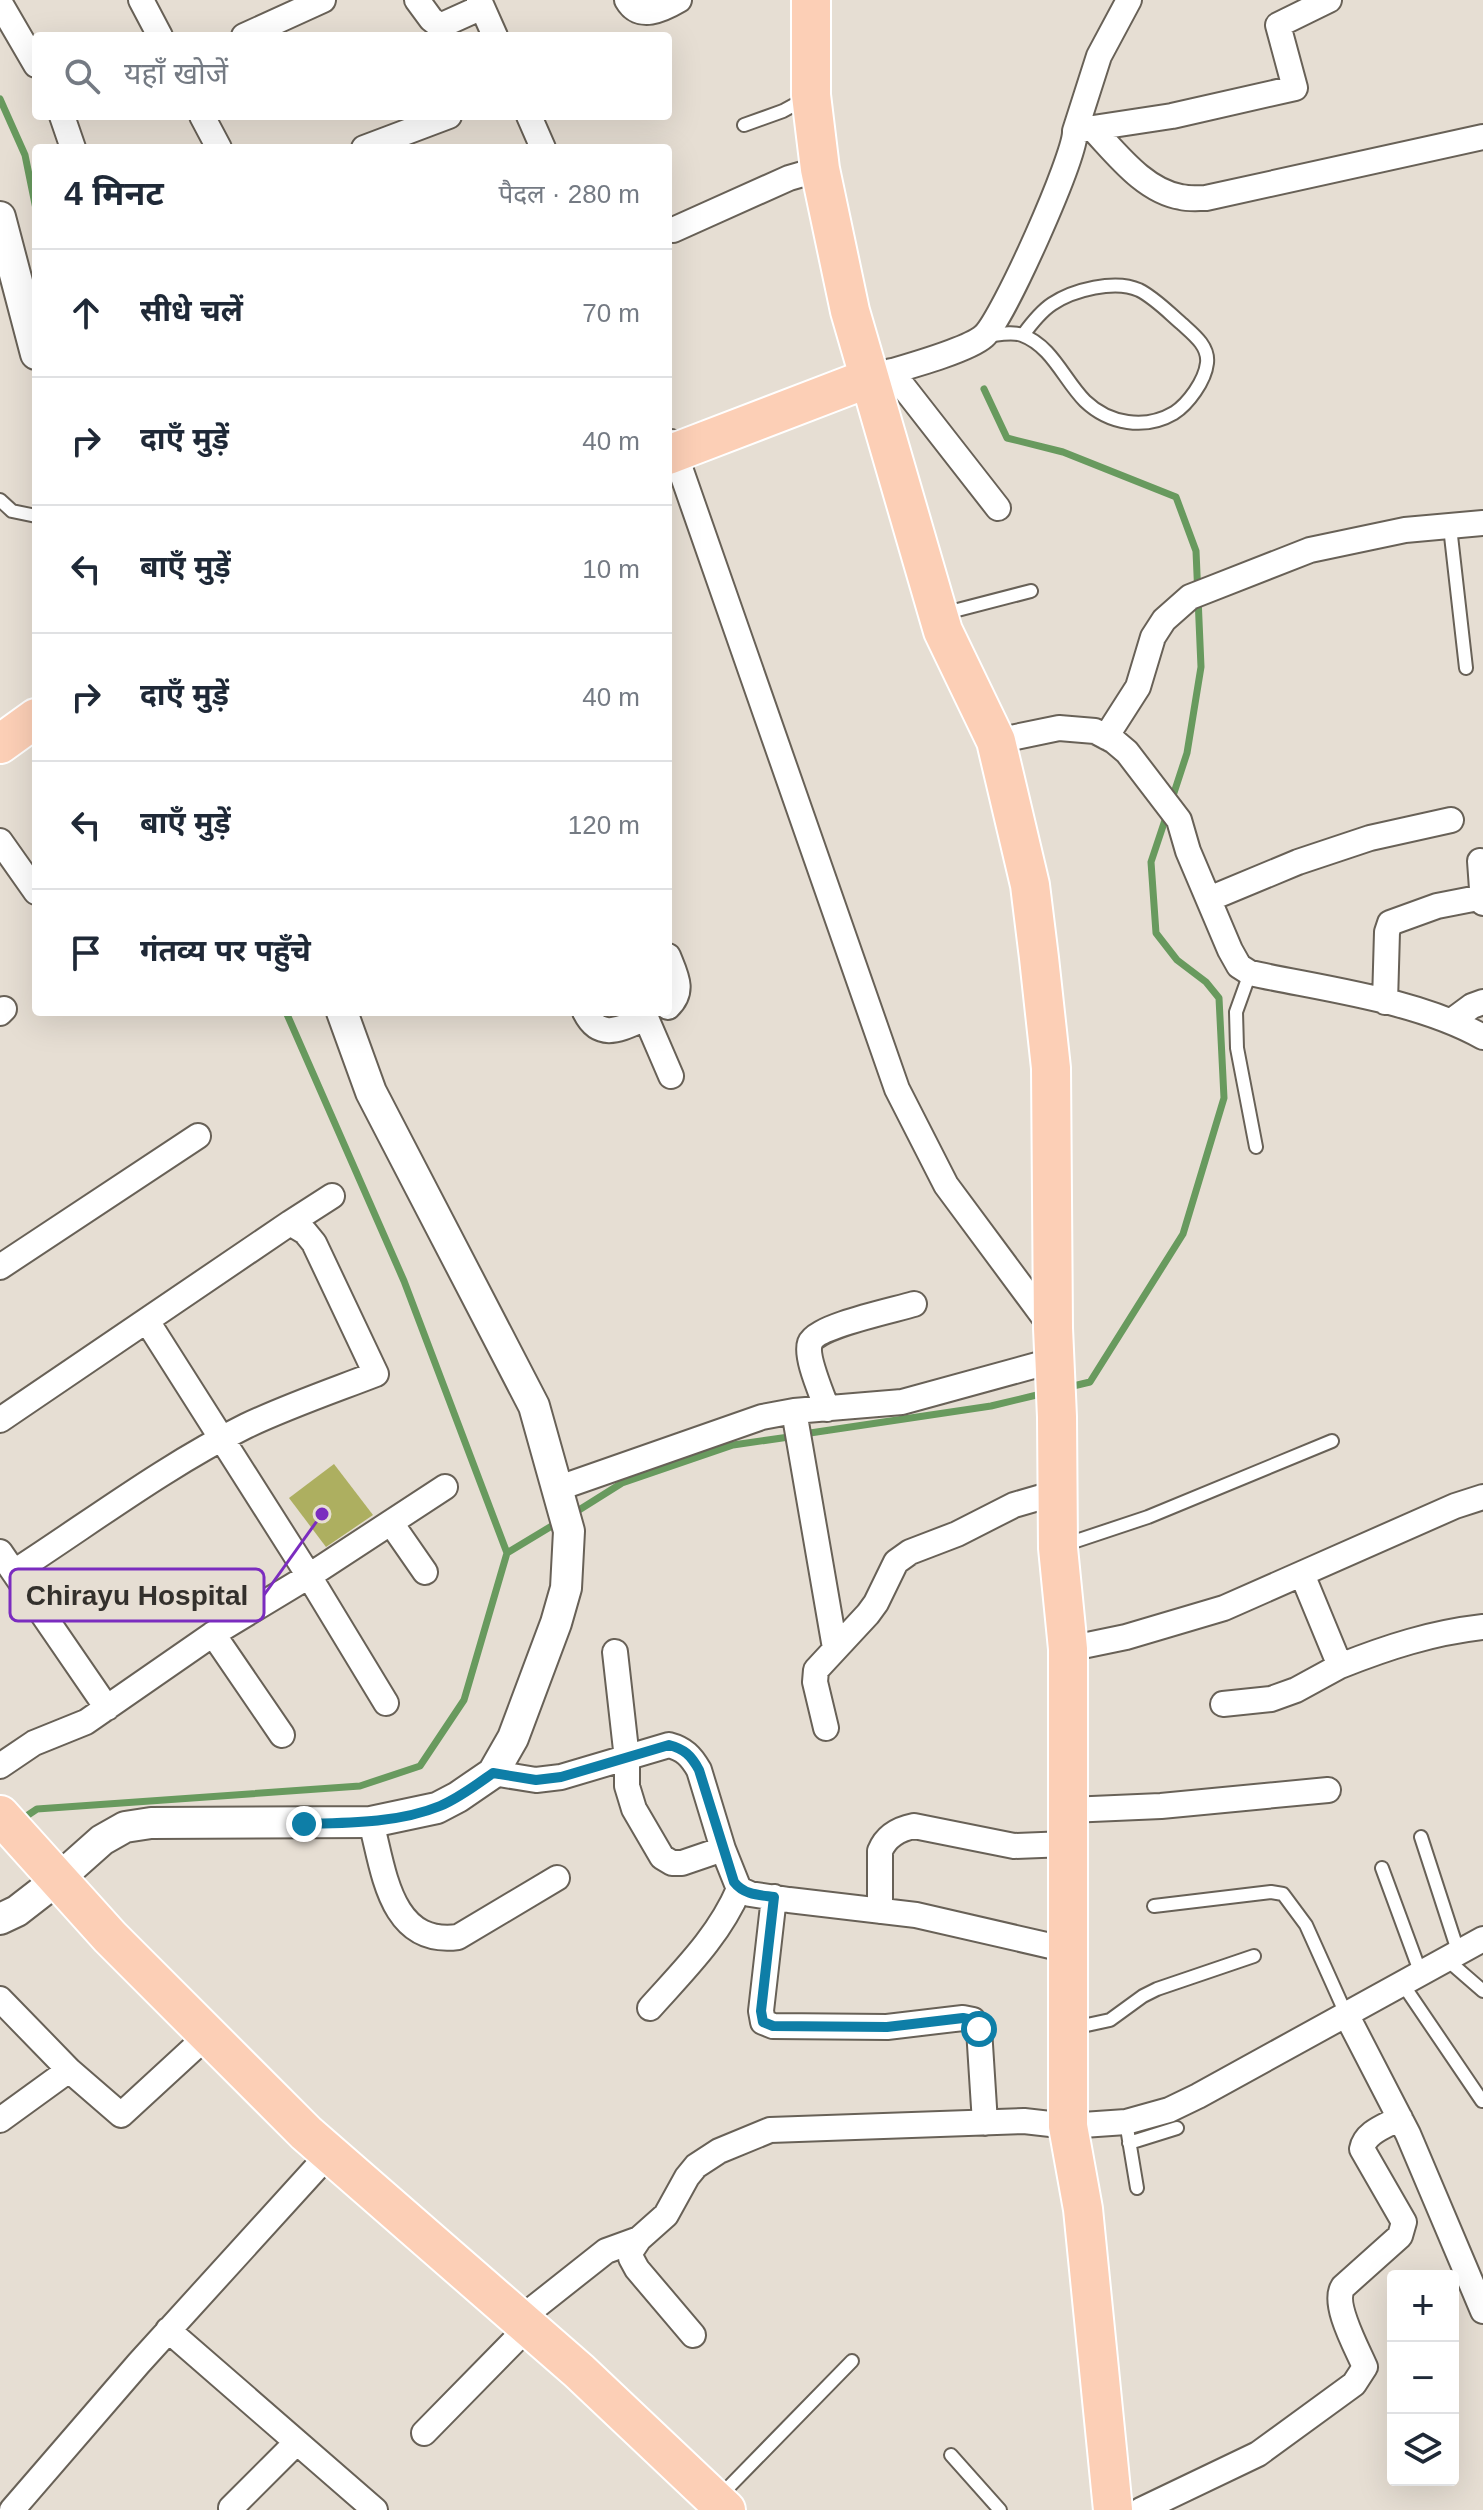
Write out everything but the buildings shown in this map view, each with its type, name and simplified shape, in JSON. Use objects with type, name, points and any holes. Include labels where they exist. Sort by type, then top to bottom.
[{"type":"main road","points":[[811,0],[811,95],[820,169],[850,311],[880,375],[943,631],[996,741],[1030,885],[1051,1068],[1058,1548],[1068,1649],[1068,2126],[1083,2209],[1113,2510]]},
{"type":"main road","points":[[672,447],[880,375]]},
{"type":"main road","points":[[0,744],[32,721]]},
{"type":"main road","points":[[0,1815],[50,1873],[329,2154],[524,2323],[721,2506]]},
{"type":"street","points":[[141,0],[158,32]]},
{"type":"street","points":[[253,32],[323,0]]},
{"type":"street","points":[[417,0],[440,26],[481,3],[493,32]]},
{"type":"street","points":[[627,0],[631,7],[643,13],[663,9],[679,0]]},
{"type":"street","points":[[998,508],[880,375],[965,347],[983,337],[999,318],[1058,187],[1075,140],[1084,129],[1099,56],[1129,0]]},
{"type":"street","points":[[1084,129],[1172,116],[1295,88],[1278,25],[1329,0]]},
{"type":"street","points":[[0,3],[32,58]]},
{"type":"street","points":[[63,120],[72,144]]},
{"type":"street","points":[[204,120],[217,144]]},
{"type":"street","points":[[375,144],[438,120]]},
{"type":"street","points":[[531,120],[541,144]]},
{"type":"street","points":[[1084,129],[1157,187],[1178,197],[1206,198],[1483,137]]},
{"type":"street","points":[[673,230],[789,178],[820,169]]},
{"type":"street","points":[[0,217],[32,339]]},
{"type":"street","points":[[564,1508],[762,1417],[794,1411],[902,1402],[1055,1354],[946,1185],[897,1089],[672,454]]},
{"type":"street","points":[[1106,737],[1138,687],[1153,637],[1164,620],[1198,593],[1310,550],[1405,530],[1483,523]]},
{"type":"street","points":[[996,741],[1059,728],[1095,731],[1127,752],[1183,829],[1188,851],[1239,966],[1250,973],[1453,1020],[1483,1037]]},
{"type":"street","points":[[1209,899],[1298,862],[1370,838],[1451,820]]},
{"type":"street","points":[[0,841],[32,886]]},
{"type":"street","points":[[1480,861],[1483,903]]},
{"type":"street","points":[[1385,1002],[1387,932],[1390,923],[1437,906],[1483,897]]},
{"type":"street","points":[[672,967],[679,985],[672,1003]]},
{"type":"street","points":[[1453,1020],[1483,1002]]},
{"type":"street","points":[[0,1919],[17,1911],[50,1873],[125,1827],[151,1823],[371,1822],[437,1808],[493,1773],[513,1738],[566,1588],[564,1508],[534,1406],[371,1092],[343,1016]]},
{"type":"street","points":[[589,1016],[600,1029],[611,1032],[651,1016]]},
{"type":"street","points":[[653,1016],[671,1076]]},
{"type":"street","points":[[0,1267],[198,1136]]},
{"type":"street","points":[[0,1420],[332,1196]]},
{"type":"street","points":[[14,1572],[222,1439],[288,1406],[376,1374],[314,1243],[305,1232],[290,1223]]},
{"type":"street","points":[[827,1409],[809,1356],[809,1344],[815,1336],[831,1328],[914,1304]]},
{"type":"street","points":[[147,1321],[386,1703]]},
{"type":"street","points":[[794,1411],[835,1648]]},
{"type":"street","points":[[0,1766],[34,1743],[75,1728],[107,1708],[213,1634],[445,1487]]},
{"type":"street","points":[[826,1728],[815,1682],[816,1670],[868,1614],[896,1562],[910,1552],[957,1534],[1014,1505],[1059,1492]]},
{"type":"street","points":[[1068,1649],[1126,1637],[1224,1608],[1455,1506],[1483,1497]]},
{"type":"street","points":[[391,1523],[425,1572]]},
{"type":"street","points":[[0,1552],[107,1708]]},
{"type":"street","points":[[1302,1574],[1340,1666]]},
{"type":"street","points":[[1223,1704],[1271,1699],[1296,1690],[1340,1666],[1387,1648],[1439,1632],[1483,1627]]},
{"type":"street","points":[[213,1634],[282,1735]]},
{"type":"street","points":[[615,1652],[627,1759],[627,1786],[634,1809],[662,1857],[672,1863],[682,1863],[723,1849]]},
{"type":"street","points":[[493,1773],[536,1780],[561,1777],[669,1745],[681,1748],[693,1758],[739,1889],[714,1937],[650,2008]]},
{"type":"street","points":[[880,1911],[880,1851],[883,1842],[901,1829],[914,1826],[1014,1846],[1068,1827],[1161,1806],[1328,1790]]},
{"type":"street","points":[[371,1822],[391,1895],[414,1929],[427,1936],[441,1939],[458,1937],[557,1878]]},
{"type":"street","points":[[739,1889],[774,1897],[916,1915],[1068,1950]]},
{"type":"street","points":[[774,1897],[761,2011],[763,2022],[773,2026],[887,2027],[963,2018],[973,2020],[979,2029],[985,2123]]},
{"type":"street","points":[[693,2335],[637,2269],[631,2251],[639,2239],[666,2215],[696,2166],[719,2151],[770,2130],[1024,2121],[1128,2133],[1483,1939]]},
{"type":"street","points":[[0,1999],[69,2070],[121,2115],[208,2035]]},
{"type":"street","points":[[1346,2014],[1400,2118],[1483,2311]]},
{"type":"street","points":[[0,2120],[69,2070]]},
{"type":"street","points":[[1141,2510],[1258,2454],[1341,2394],[1362,2374],[1365,2367],[1340,2307],[1338,2294],[1404,2230],[1404,2222],[1362,2149],[1363,2142],[1370,2135],[1400,2118]]},
{"type":"street","points":[[12,2510],[168,2330],[329,2154]]},
{"type":"street","points":[[424,2433],[524,2323],[606,2251],[639,2239]]},
{"type":"street","points":[[168,2330],[375,2510]]},
{"type":"street","points":[[231,2508],[296,2443]]},
{"type":"lane","points":[[744,125],[783,111],[811,95]]},
{"type":"lane","points":[[983,337],[1008,333],[1023,335],[1050,355],[1086,402],[1113,419],[1131,423],[1163,419],[1180,409],[1199,385],[1207,363],[1204,347],[1153,299],[1137,289],[1116,285],[1065,296],[1049,305],[1023,335]]},
{"type":"lane","points":[[0,500],[12,511],[32,515]]},
{"type":"lane","points":[[1450,527],[1466,668]]},
{"type":"lane","points":[[939,615],[1031,591]]},
{"type":"lane","points":[[1250,973],[1236,1012],[1237,1048],[1256,1147]]},
{"type":"lane","points":[[1058,1548],[1148,1517],[1332,1441]]},
{"type":"lane","points":[[1421,1837],[1452,1954],[1483,1991]]},
{"type":"lane","points":[[1382,1868],[1411,1978],[1482,2101]]},
{"type":"lane","points":[[1154,1906],[1271,1892],[1283,1894],[1306,1925],[1346,2014]]},
{"type":"lane","points":[[1070,2029],[1110,2020],[1157,1989],[1254,1956]]},
{"type":"lane","points":[[1137,2188],[1128,2133],[1177,2128]]},
{"type":"lane","points":[[721,2506],[852,2361]]},
{"type":"lane","points":[[951,2455],[1000,2510]]},
{"type":"waterway","points":[[0,99],[25,155],[32,189]]},
{"type":"waterway","points":[[984,389],[1007,438],[1063,452],[1176,497],[1196,551],[1201,667],[1187,753],[1171,802]]},
{"type":"waterway","points":[[1069,1387],[1090,1382],[1183,1234],[1224,1098],[1219,998],[1206,982],[1177,960],[1156,933],[1151,862],[1167,814]]},
{"type":"waterway","points":[[19,1821],[37,1809],[360,1786],[420,1766],[464,1700],[507,1553],[404,1281],[288,1016]]},
{"type":"waterway","points":[[810,1433],[991,1406],[1045,1393]]},
{"type":"waterway","points":[[571,1515],[622,1483],[733,1445],[789,1437]]},
{"type":"waterway","points":[[507,1553],[560,1521]]},
{"type":"place","name":"Chirayu Hospital","points":[[322,1514]]},
{"type":"route","points":[[304,1824],[371,1822],[437,1808],[493,1773],[536,1780],[561,1777],[669,1745],[681,1748],[693,1758],[699,1770],[734,1882],[739,1889],[750,1894],[774,1897],[761,2011],[763,2022],[773,2026],[887,2027],[963,2018],[973,2020],[979,2029]]}]
